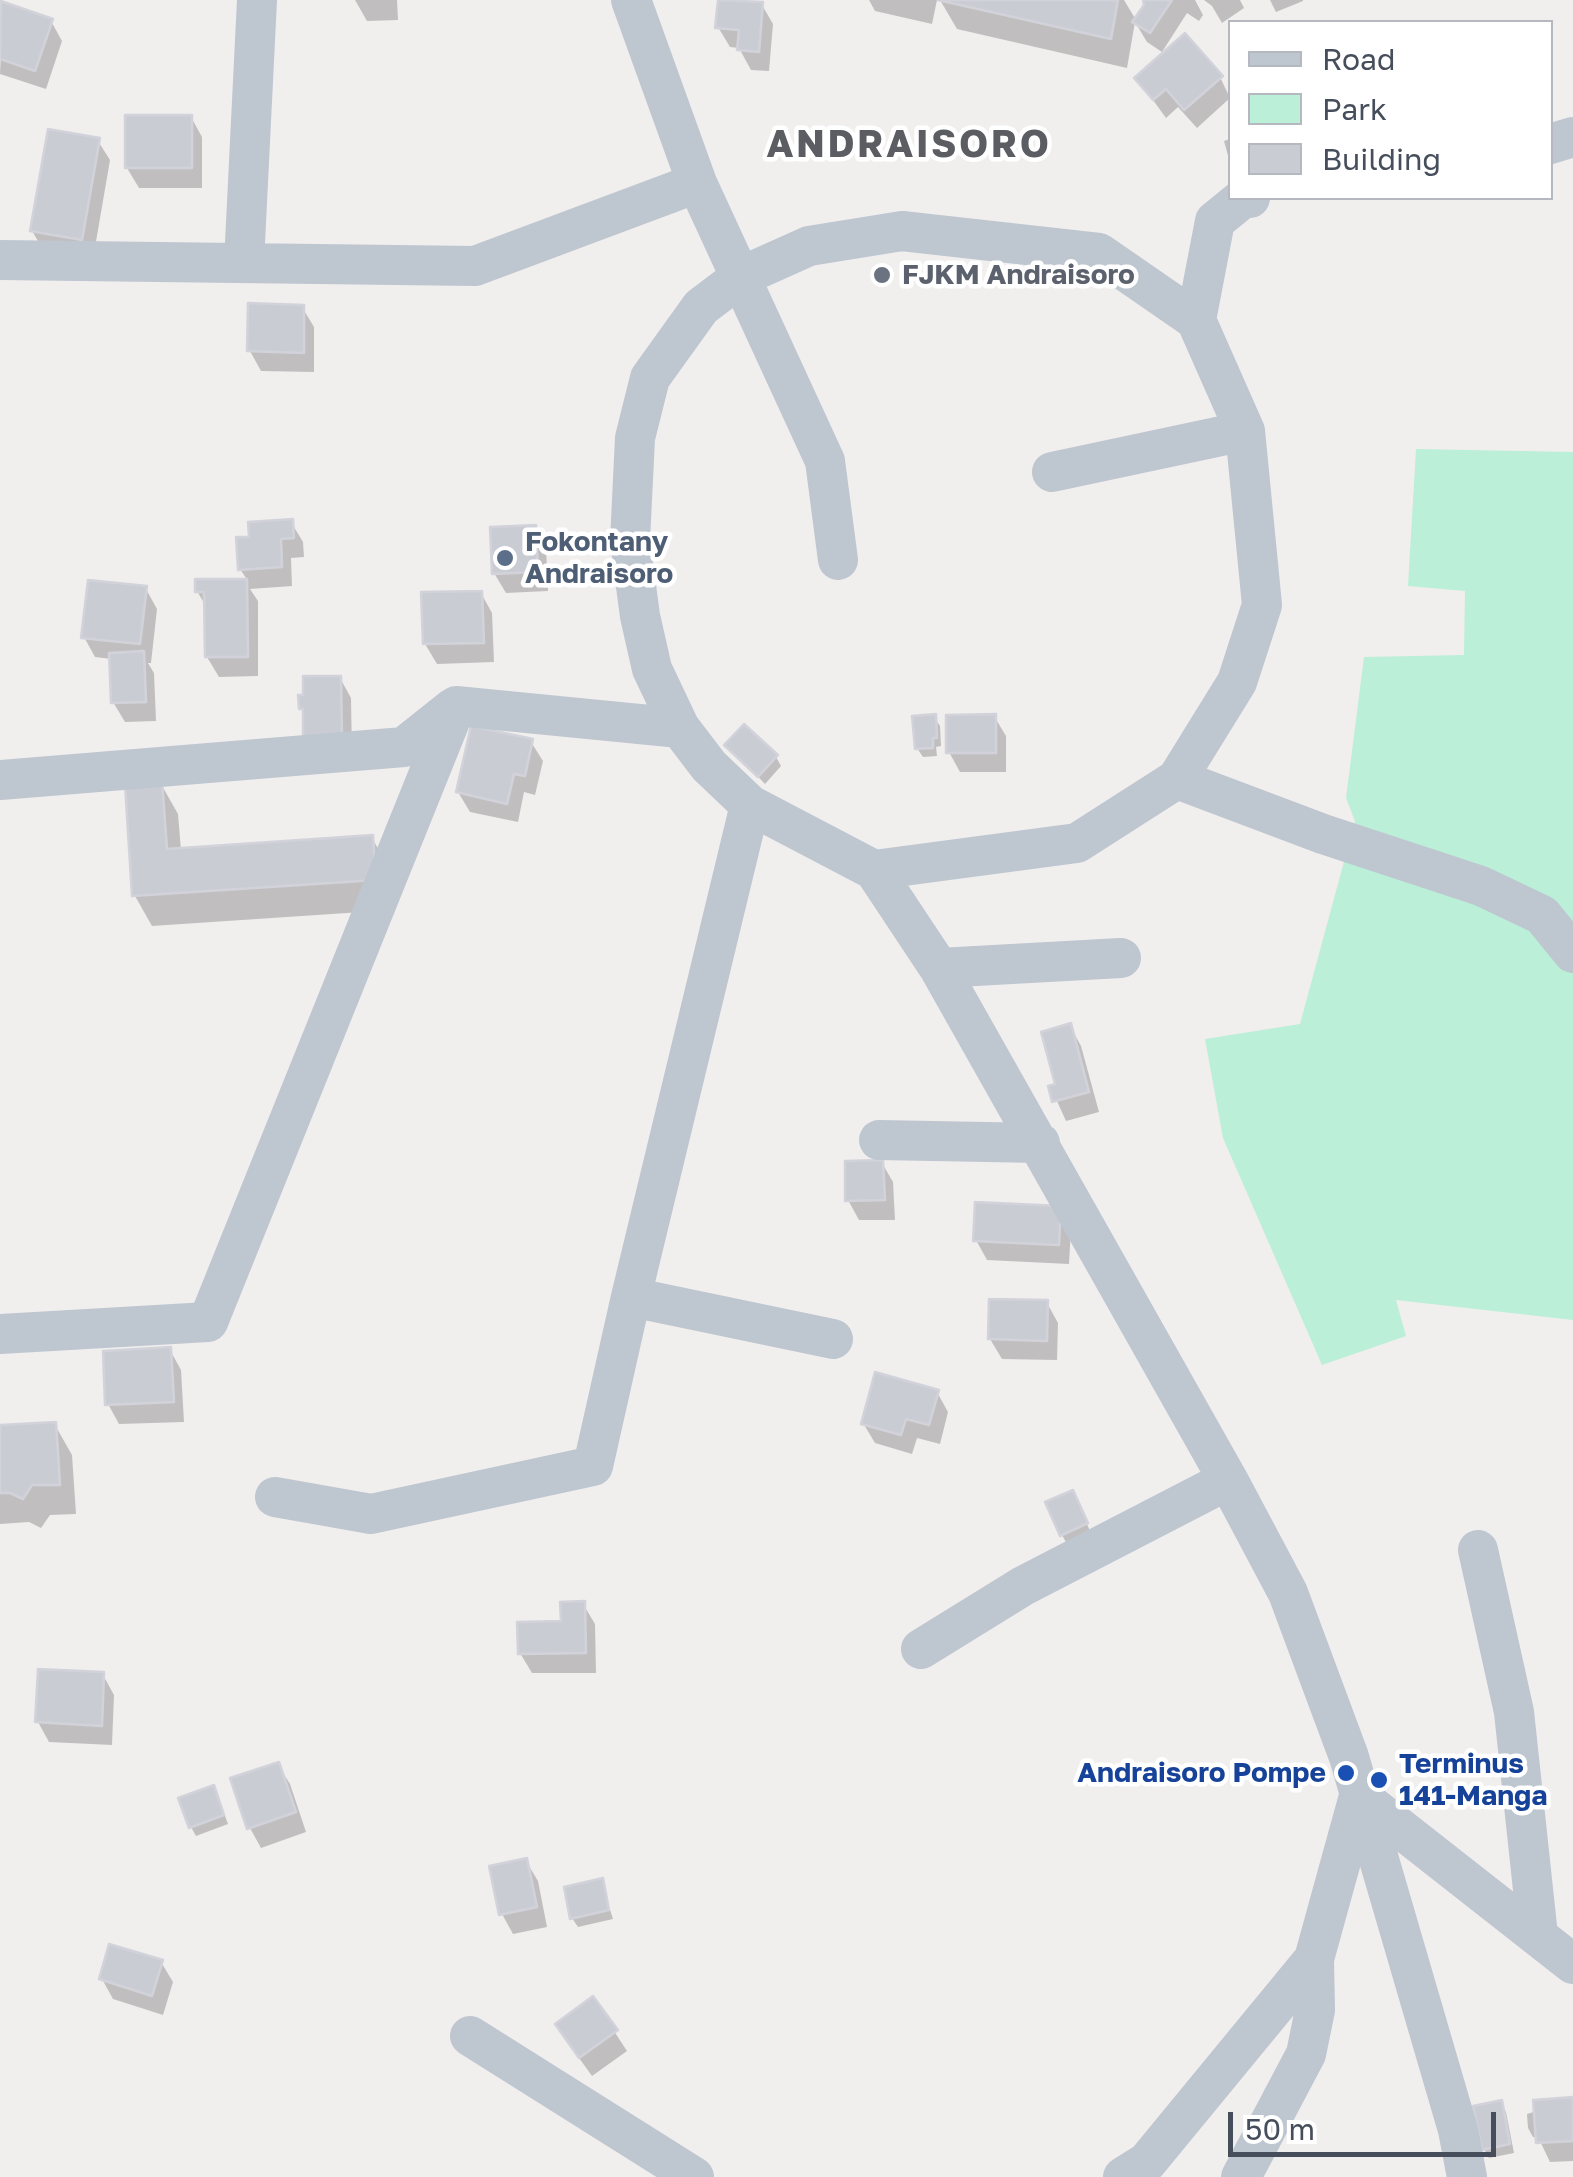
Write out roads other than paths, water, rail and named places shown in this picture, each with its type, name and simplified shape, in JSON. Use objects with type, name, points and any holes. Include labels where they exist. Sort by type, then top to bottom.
[{"type":"street","points":[[244,262],[258,0]]},
{"type":"street","points":[[631,0],[698,183],[825,461],[838,560]]},
{"type":"street","points":[[0,260],[474,266],[698,183]]},
{"type":"street","points":[[1196,320],[1215,221],[1241,200]]},
{"type":"street","points":[[874,870],[1076,843],[1176,779],[1237,682],[1262,606],[1245,431],[1196,320],[1099,253],[902,231],[808,246],[742,276],[701,307],[650,378],[634,438],[630,541],[640,616],[652,669],[680,728],[709,766],[750,805],[874,870],[939,968],[1228,1480],[1288,1594],[1317,1664],[1458,2130],[1467,2177]]},
{"type":"street","points":[[1052,472],[1245,431]]},
{"type":"street","points":[[0,780],[404,747],[456,706],[680,728]]},
{"type":"street","points":[[0,1334],[208,1322],[456,706]]},
{"type":"street","points":[[1176,779],[1323,834],[1481,886],[1542,915],[1573,952]]},
{"type":"street","points":[[276,1497],[372,1514],[593,1466],[630,1297],[750,805]]},
{"type":"street","points":[[939,968],[1121,958]]},
{"type":"street","points":[[880,1140],[1040,1143]]},
{"type":"street","points":[[630,1297],[833,1339]]},
{"type":"street","points":[[921,1649],[1023,1586],[1228,1480]]},
{"type":"street","points":[[1478,1550],[1514,1712],[1538,1936]]},
{"type":"street","points":[[1359,1796],[1573,1964]]},
{"type":"street","points":[[1241,2177],[1306,2054],[1315,2010],[1314,1959],[1359,1796]]},
{"type":"street","points":[[1123,2177],[1146,2162],[1314,1959]]},
{"type":"street","points":[[470,2036],[694,2177]]},
{"type":"place","name":"FJKM Andraisoro","points":[[882,275]]},
{"type":"place","name":"Fokontany Andraisoro","points":[[505,558]]},
{"type":"place","name":"Andraisoro Pompe","points":[[1346,1773]]},
{"type":"place","name":"Terminus 141-Manga","points":[[1379,1780]]},
{"type":"district","name":"ANDRAISORO","points":[[909,145]]}]
